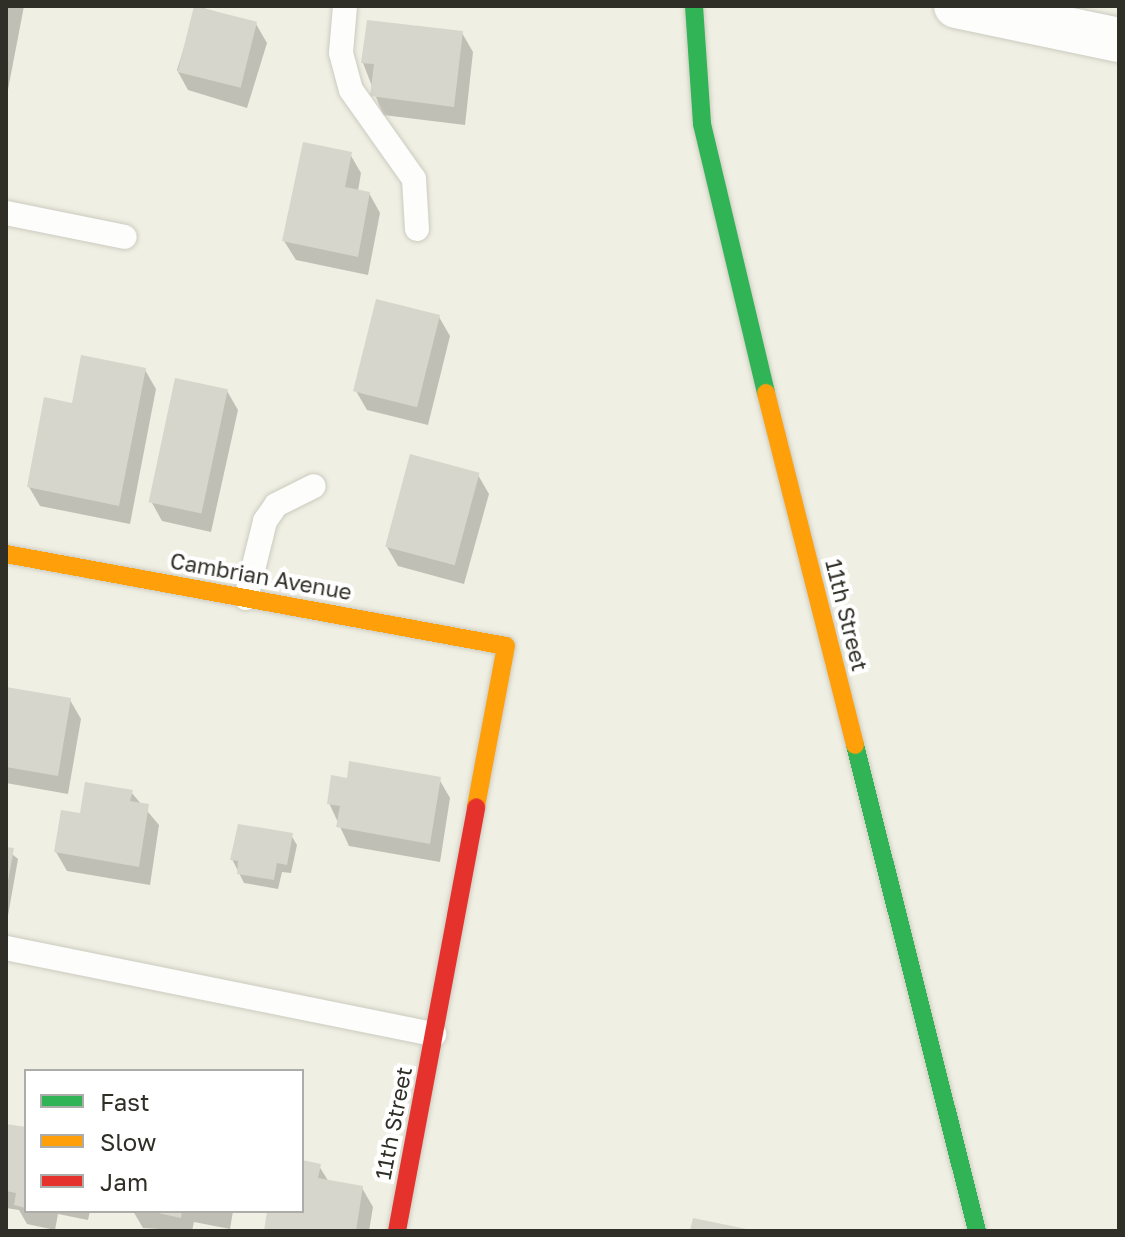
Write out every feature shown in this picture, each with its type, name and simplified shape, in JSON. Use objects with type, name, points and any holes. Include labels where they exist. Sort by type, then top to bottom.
[{"type":"main road","name":"11th Street","points":[[694,6],[702,124],[726,230],[977,1231]]},
{"type":"main road","name":"Cambrian Avenue","points":[[6,554],[506,646]]},
{"type":"main road","name":"11th Street","points":[[397,1231],[506,646]]},
{"type":"street","points":[[956,6],[1119,40]]},
{"type":"lane","points":[[345,6],[341,53],[351,90],[414,179],[417,229]]},
{"type":"lane","points":[[6,213],[125,237]]},
{"type":"lane","points":[[246,598],[265,521],[276,505],[314,486]]},
{"type":"lane","points":[[6,948],[434,1034]]},
{"type":"building","points":[[194,6],[257,22],[241,88],[178,72]]},
{"type":"building","points":[[367,20],[463,31],[454,107],[370,96],[374,64],[361,63]]},
{"type":"building","points":[[303,142],[352,152],[345,187],[370,192],[358,257],[282,241]]},
{"type":"building","points":[[376,299],[440,315],[417,407],[353,391]]},
{"type":"building","points":[[81,355],[146,368],[119,506],[27,487],[44,397],[72,403]]},
{"type":"building","points":[[175,378],[228,389],[201,513],[149,502]]},
{"type":"building","points":[[410,454],[480,473],[455,565],[385,547]]},
{"type":"building","points":[[6,687],[71,698],[58,776],[6,767]]},
{"type":"building","points":[[349,761],[441,777],[430,844],[336,827],[340,806],[327,804],[331,775],[347,778]]},
{"type":"building","points":[[85,782],[133,790],[130,801],[149,804],[139,867],[54,852],[61,810],[80,813]]},
{"type":"building","points":[[238,824],[293,833],[287,865],[277,863],[274,880],[237,874],[238,861],[230,860]]},
{"type":"building","points":[[6,847],[14,848],[8,881],[6,881]]},
{"type":"building","points":[[6,1124],[24,1127],[24,1208],[14,1205],[16,1193],[6,1191]]},
{"type":"building","points":[[304,1160],[321,1164],[318,1178],[363,1186],[356,1231],[264,1231],[267,1213],[304,1213]]},
{"type":"building","points":[[158,1213],[182,1213],[181,1218]]},
{"type":"building","points":[[693,1218],[751,1230],[751,1231],[690,1231]]},
{"type":"traffic: fast","points":[[694,6],[702,124],[766,393]]},
{"type":"traffic: fast","points":[[855,745],[977,1231]]},
{"type":"traffic: slow","points":[[766,393],[855,745]]},
{"type":"traffic: slow","points":[[6,554],[506,646],[476,807]]},
{"type":"traffic: jam","points":[[397,1231],[476,807]]}]
